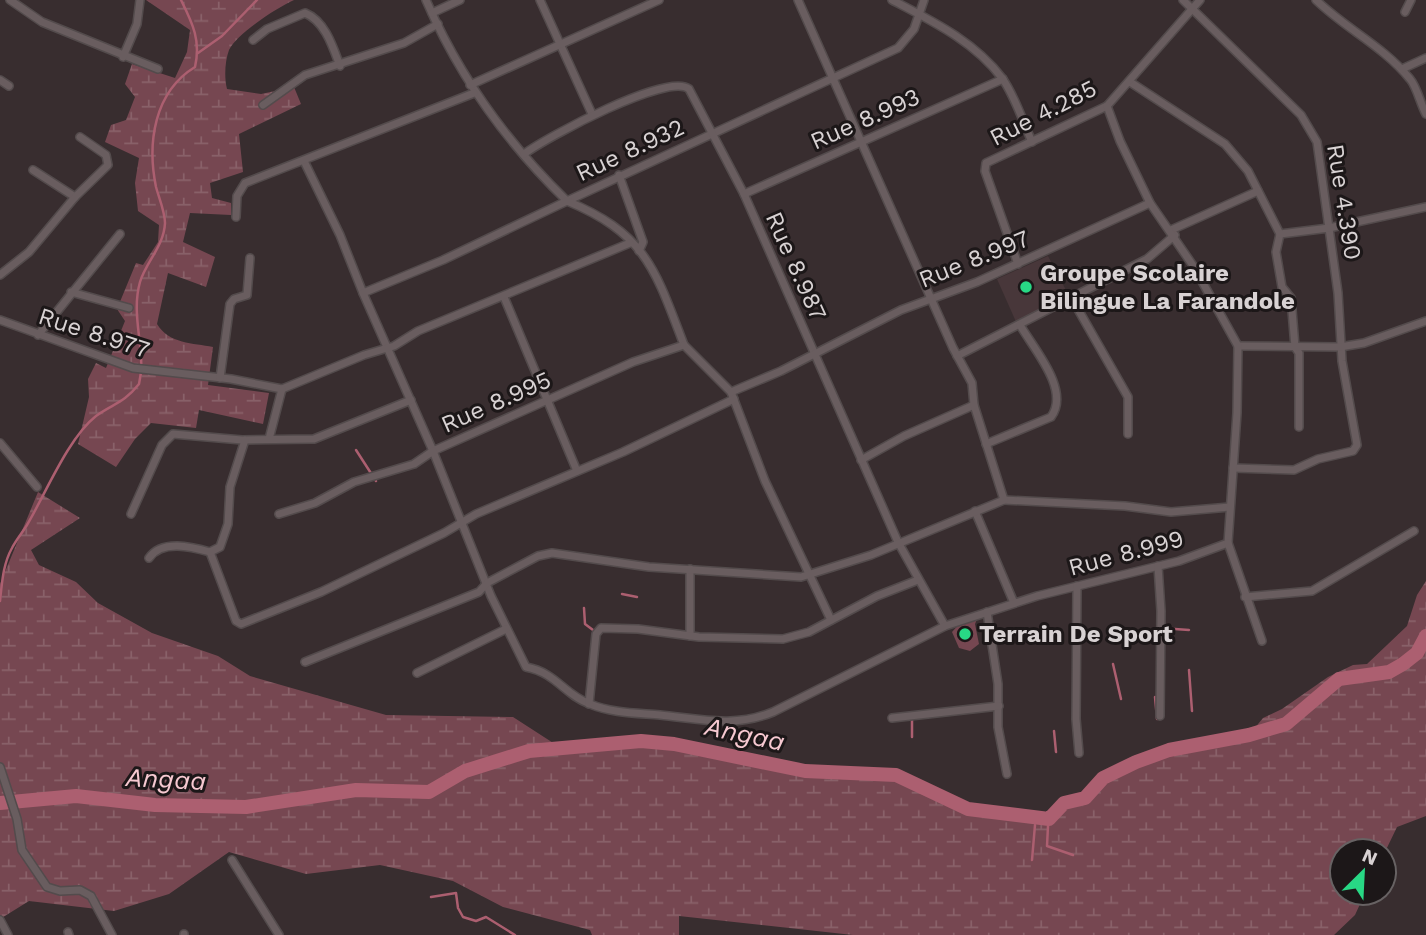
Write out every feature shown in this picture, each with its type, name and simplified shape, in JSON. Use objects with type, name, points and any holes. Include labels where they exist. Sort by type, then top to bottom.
[{"type":"street","points":[[10,0],[42,23],[122,57],[158,69]]},
{"type":"street","points":[[122,57],[137,24],[138,0]]},
{"type":"street","name":"Rue 8.932","points":[[426,0],[451,54],[472,89],[524,154],[567,201],[904,44],[914,29],[924,0]]},
{"type":"street","points":[[432,13],[460,0]]},
{"type":"street","points":[[540,0],[592,114]]},
{"type":"street","points":[[236,217],[237,196],[245,183],[304,161],[472,89],[649,2],[659,0]]},
{"type":"street","points":[[798,0],[957,356],[972,383],[974,405],[1004,500]]},
{"type":"street","points":[[892,0],[973,48],[1003,79],[1032,142]]},
{"type":"street","name":"Rue 4.390","points":[[1183,0],[1293,107],[1317,142],[1338,293],[1340,347],[1356,449],[1318,458],[1294,470],[1265,472],[1233,468]]},
{"type":"street","name":"Rue 4.285","points":[[1018,264],[985,171],[986,163],[1107,106],[1200,0]]},
{"type":"street","points":[[1316,0],[1326,4],[1402,69],[1412,81],[1426,111]]},
{"type":"street","points":[[1405,12],[1411,0]]},
{"type":"street","points":[[253,40],[267,29],[305,13],[316,17],[340,66]]},
{"type":"street","points":[[263,105],[305,75],[340,66],[404,43],[438,24]]},
{"type":"street","points":[[1402,69],[1426,58]]},
{"type":"street","name":"Rue 8.993","points":[[744,194],[1003,79]]},
{"type":"street","points":[[0,80],[9,86]]},
{"type":"street","points":[[1130,82],[1233,151],[1280,234],[1276,253],[1282,287],[1291,298],[1295,347],[1300,362],[1299,427]]},
{"type":"street","name":"Rue 8.987","points":[[524,154],[592,114],[674,84],[684,84],[695,95],[744,194],[898,542],[945,626]]},
{"type":"street","points":[[1107,106],[1119,141],[1150,203],[1173,233],[1238,346],[1228,543],[1262,641]]},
{"type":"street","points":[[0,275],[29,252],[75,197],[108,165],[106,156],[80,137]]},
{"type":"street","name":"Rue 8.995","points":[[304,161],[340,235],[433,451],[633,362],[684,345]]},
{"type":"street","points":[[33,170],[75,197]]},
{"type":"street","points":[[619,176],[643,242],[639,251]]},
{"type":"street","points":[[957,356],[1153,256],[1173,233],[1258,191]]},
{"type":"street","points":[[363,293],[443,260],[567,201],[611,221],[622,230],[658,277],[684,345],[733,395],[765,481],[831,620]]},
{"type":"street","name":"Rue 8.997","points":[[210,552],[236,621],[241,624],[321,592],[444,533],[462,521],[577,471],[901,310],[1018,264],[1150,203]]},
{"type":"street","points":[[1280,234],[1329,228],[1426,207]]},
{"type":"street","points":[[38,335],[120,234]]},
{"type":"street","points":[[269,439],[282,389],[364,355],[389,348],[418,331],[630,243]]},
{"type":"street","points":[[220,377],[230,304],[234,299],[247,295],[250,258]]},
{"type":"street","points":[[71,292],[128,308]]},
{"type":"street","points":[[503,297],[577,471]]},
{"type":"street","points":[[1071,297],[1128,397],[1128,434]]},
{"type":"street","name":"Rue 8.977","points":[[0,320],[133,369],[220,377],[282,389]]},
{"type":"street","points":[[1238,346],[1340,347],[1364,343],[1426,321]]},
{"type":"street","points":[[986,444],[1051,417],[1056,411],[1054,384],[1020,325]]},
{"type":"street","points":[[131,514],[169,436],[180,434],[245,440],[314,439],[411,400]]},
{"type":"street","points":[[861,460],[904,436],[974,405]]},
{"type":"street","points":[[149,558],[158,550],[172,547],[189,546],[210,552],[220,547],[226,530],[230,487],[245,440]]},
{"type":"street","points":[[0,443],[37,487]]},
{"type":"street","points":[[279,514],[315,503],[354,482],[414,464],[433,451],[506,629],[526,667],[551,675],[568,692],[589,704],[597,630],[638,629],[690,636],[783,639],[809,632],[877,596],[918,580]]},
{"type":"street","points":[[305,662],[479,592],[487,583],[538,556],[551,553],[649,567],[783,578],[809,575],[1004,500],[1125,506],[1171,512],[1230,508]]},
{"type":"street","points":[[975,511],[1014,603]]},
{"type":"street","points":[[1245,597],[1312,591],[1414,531]]},
{"type":"street","name":"Rue 8.999","points":[[589,704],[715,723],[751,720],[945,626],[1014,603],[1158,566],[1228,543]]},
{"type":"street","points":[[1158,566],[1161,611],[1160,716]]},
{"type":"street","points":[[690,569],[690,636]]},
{"type":"street","points":[[1077,586],[1076,719],[1079,753]]},
{"type":"street","points":[[987,612],[999,706],[998,727],[1007,775]]},
{"type":"street","points":[[417,673],[506,629]]},
{"type":"street","points":[[892,718],[999,706]]},
{"type":"street","points":[[0,767],[18,819],[22,850],[47,887],[60,891],[80,890],[90,896],[112,935]]},
{"type":"street","points":[[232,860],[279,935]]},
{"type":"street","points":[[0,920],[8,935]]},
{"type":"shaded area","name":"Groupe Scolaire Bilingue La Farandole","points":[[1048,256],[1069,296],[1017,324],[997,279]]},
{"type":"green space","points":[[146,0],[294,0],[258,22],[233,44],[229,50],[225,79],[227,89],[261,94],[294,87],[301,104],[239,134],[243,172],[210,183],[212,198],[231,203],[231,215],[190,213],[183,242],[215,257],[206,287],[168,273],[157,324],[162,331],[175,339],[213,347],[208,385],[269,393],[263,424],[199,410],[196,428],[151,423],[135,439],[116,467],[78,444],[89,397],[88,379],[96,363],[106,368],[125,321],[117,309],[136,263],[143,265],[158,242],[159,225],[138,211],[135,183],[139,158],[105,142],[111,125],[126,120],[135,97],[125,84],[132,64],[175,78],[187,52],[190,30]]},
{"type":"green space","points":[[38,492],[80,518],[31,550],[39,565],[76,582],[98,603],[152,633],[218,656],[250,676],[386,715],[513,717],[561,748],[601,742],[674,744],[805,771],[896,775],[968,809],[1053,818],[1064,803],[1085,798],[1103,778],[1118,770],[1169,750],[1249,735],[1263,718],[1282,709],[1328,677],[1353,665],[1367,664],[1407,626],[1417,595],[1426,581],[1426,816],[1397,827],[1392,837],[1328,837],[1328,907],[1359,907],[1355,915],[1334,935],[853,935],[679,916],[679,935],[592,935],[590,930],[503,907],[453,881],[380,865],[306,874],[229,852],[169,894],[114,911],[29,901],[0,919],[0,584]]},
{"type":"green space","name":"Terrain De Sport","points":[[978,617],[975,624],[979,644],[970,651],[959,648],[952,632],[961,622]]},
{"type":"waterway","points":[[0,601],[3,574],[9,554],[67,452],[96,416],[123,399],[139,384],[141,359],[137,295],[143,275],[162,239],[165,223],[153,170],[154,136],[162,104],[170,90],[195,67],[197,58],[195,33],[181,0]]},
{"type":"waterway","points":[[198,53],[222,36],[257,0]]},
{"type":"waterway","points":[[356,450],[376,481]]},
{"type":"waterway","points":[[622,594],[637,597]]},
{"type":"waterway","points":[[584,608],[585,624],[593,630]]},
{"type":"waterway","points":[[1161,628],[1189,630]]},
{"type":"waterway","name":"Angaa","points":[[0,803],[76,796],[155,805],[246,807],[356,790],[429,792],[465,771],[529,751],[641,741],[674,744],[805,771],[896,775],[968,809],[1049,819],[1064,803],[1085,798],[1103,778],[1136,762],[1169,750],[1249,735],[1286,724],[1339,679],[1389,672],[1403,664],[1417,653],[1426,636]]},
{"type":"waterway","points":[[1113,664],[1121,699]]},
{"type":"waterway","points":[[1189,670],[1192,711]]},
{"type":"waterway","points":[[1155,697],[1157,719]]},
{"type":"waterway","points":[[912,717],[912,737]]},
{"type":"waterway","points":[[1054,731],[1056,752]]},
{"type":"waterway","points":[[1032,860],[1035,825]]},
{"type":"waterway","points":[[1048,826],[1047,846],[1073,855]]},
{"type":"waterway","points":[[431,897],[456,893],[458,908],[463,917],[476,921],[486,917],[515,935]]},
{"type":"place","name":"Groupe Scolaire Bilingue La Farandole","points":[[1026,287]]},
{"type":"place","name":"Terrain De Sport","points":[[965,634]]}]
